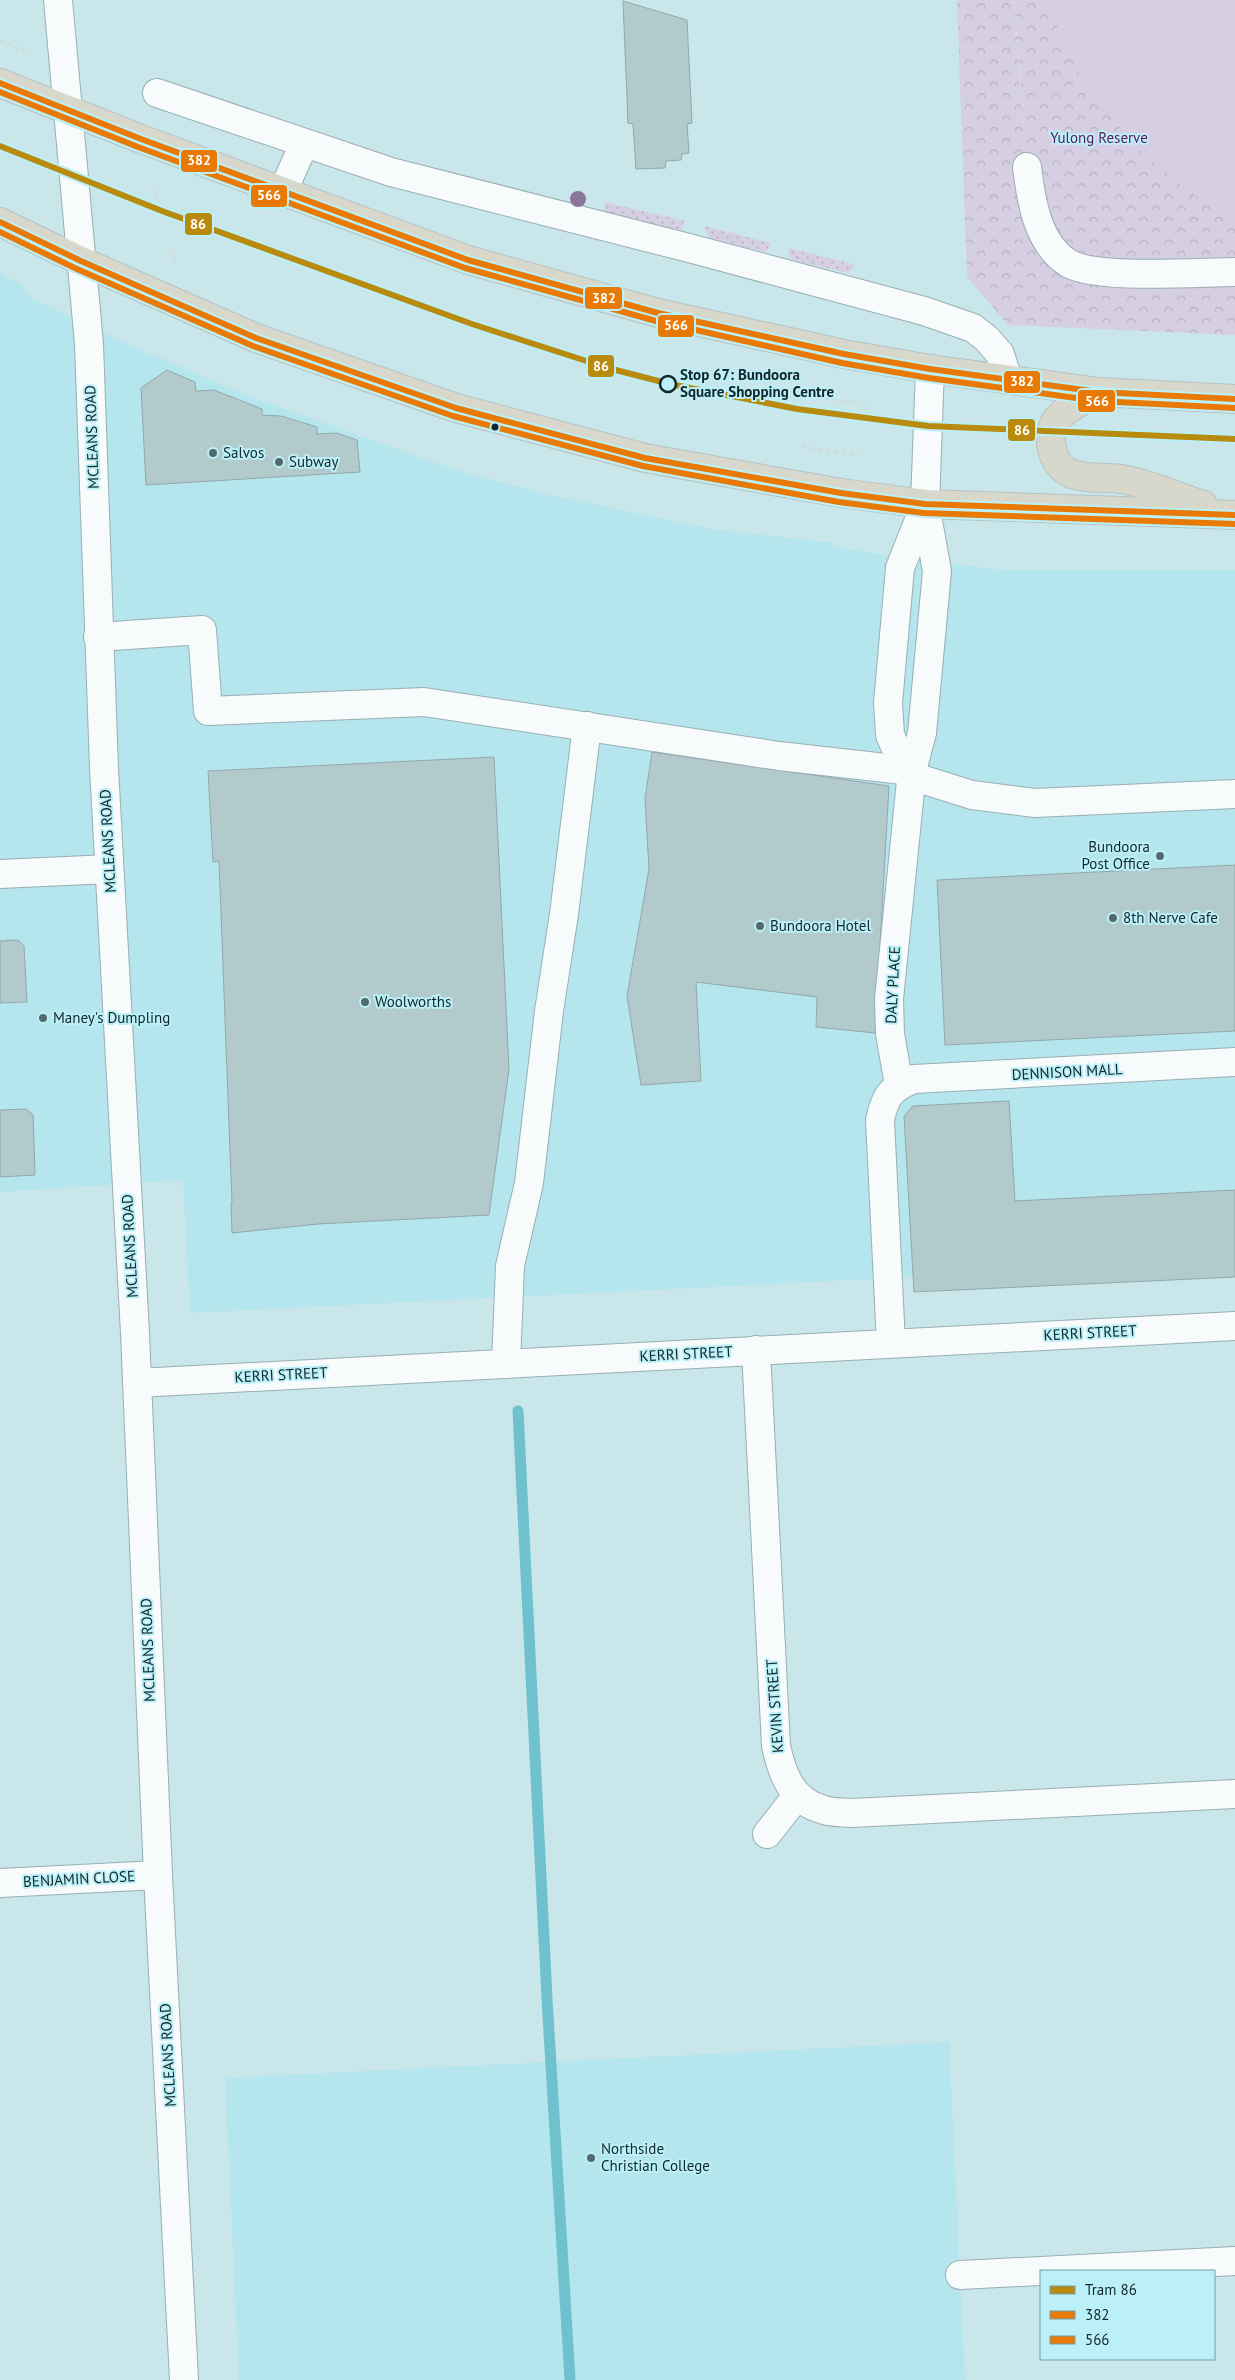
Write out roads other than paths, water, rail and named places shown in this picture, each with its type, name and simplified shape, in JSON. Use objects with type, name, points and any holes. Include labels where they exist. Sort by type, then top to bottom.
[{"type":"highway","points":[[0,83],[69,112],[282,193],[468,260],[658,313],[844,354],[930,369],[1099,392],[1235,399]]},
{"type":"highway","points":[[0,222],[81,261],[256,338],[456,408],[645,458],[841,493],[925,504],[1233,515]]},
{"type":"highway","points":[[1099,392],[1073,406],[1058,417],[1052,432],[1051,446],[1053,455],[1061,468],[1073,474],[1126,480],[1233,515]]},
{"type":"street","name":"MCLEANS ROAD","points":[[58,0],[89,344],[98,637],[137,1383],[158,1875],[184,2380]]},
{"type":"street","points":[[158,93],[391,172],[689,248],[924,311],[972,328],[987,339],[1000,354],[1008,380]]},
{"type":"street","points":[[282,193],[304,144]]},
{"type":"street","points":[[1028,167],[1030,197],[1039,224],[1051,246],[1068,263],[1090,271],[1143,274],[1235,272]]},
{"type":"street","name":"DALY PLACE","points":[[899,1085],[890,1034],[889,999],[912,771],[922,733],[937,571],[925,504],[930,369]]},
{"type":"street","name":"DALY PLACE","points":[[912,771],[898,753],[890,735],[888,703],[900,568],[925,504]]},
{"type":"street","points":[[98,637],[202,630],[208,711],[424,702],[779,756],[912,771],[922,779],[972,794],[1035,803],[1235,794]]},
{"type":"street","points":[[506,1364],[510,1266],[529,1183],[549,1011],[564,914],[587,726]]},
{"type":"street","points":[[0,874],[109,869]]},
{"type":"street","name":"DENNISON MALL","points":[[899,1085],[914,1079],[1235,1062]]},
{"type":"street","points":[[891,1343],[880,1120],[883,1104],[890,1093],[899,1085]]},
{"type":"street","name":"KERRI STREET","points":[[137,1383],[1235,1326]]},
{"type":"street","name":"KEVIN STREET","points":[[756,1350],[776,1746],[781,1768],[788,1784],[797,1796],[820,1810],[852,1813],[1235,1794]]},
{"type":"street","points":[[767,1834],[797,1796]]},
{"type":"street","name":"BENJAMIN CLOSE","points":[[0,1883],[158,1875]]},
{"type":"street","points":[[1045,2270],[1235,2261]]},
{"type":"street","points":[[960,2274],[1040,2270]]},
{"type":"waterway","points":[[518,1411],[547,1999],[570,2380]]},
{"type":"tram line","name":"86","points":[[0,146],[162,211],[472,324],[608,368],[670,384],[797,409],[928,426],[1235,439]]},
{"type":"place","name":"Stop 67: Bundoora Square Shopping Centre","points":[[668,384]]},
{"type":"place","name":"Salvos","points":[[213,453]]},
{"type":"place","name":"Subway","points":[[279,462]]},
{"type":"place","name":"Bundoora Post Office","points":[[1160,856]]},
{"type":"place","name":"8th Nerve Cafe","points":[[1113,918]]},
{"type":"place","name":"Bundoora Hotel","points":[[760,926]]},
{"type":"place","name":"Woolworths","points":[[365,1002]]},
{"type":"place","name":"Maney's Dumpling","points":[[43,1018]]},
{"type":"place","name":"Northside Christian College","points":[[591,2158]]},
{"type":"park label","name":"Yulong Reserve","points":[[1099,138]]}]
